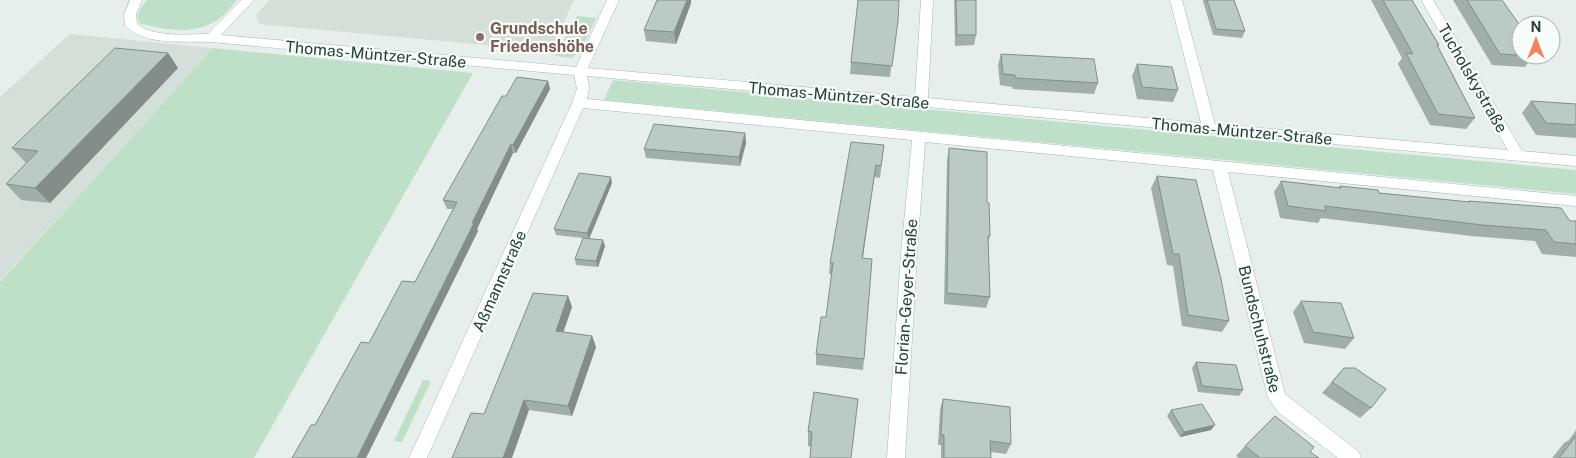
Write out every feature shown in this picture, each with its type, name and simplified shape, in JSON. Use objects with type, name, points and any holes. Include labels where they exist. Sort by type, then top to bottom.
[{"type":"street","name":"Thomas-Müntzer-Straße","points":[[136,0],[130,20],[131,25],[135,30],[151,34],[1576,161]]},
{"type":"street","points":[[211,38],[248,0]]},
{"type":"street","points":[[580,72],[613,0]]},
{"type":"street","points":[[921,102],[927,0]]},
{"type":"street","points":[[1176,0],[1209,128]]},
{"type":"street","name":"Tucholskystraße","points":[[1427,0],[1518,156]]},
{"type":"street","name":"Aßmannstraße","points":[[418,458],[579,103],[583,88],[580,72]]},
{"type":"street","name":"Thomas-Müntzer-Straße","points":[[579,103],[1576,201]]},
{"type":"street","name":"Florian-Geyer-Straße","points":[[896,458],[909,254],[919,137]]},
{"type":"street","name":"Bundschuhstraße","points":[[1219,166],[1277,398],[1284,406],[1352,458]]},
{"type":"shaded area","name":"Grundschule Friedenshöhe","points":[[269,0],[574,0],[550,51],[259,24],[256,15]]},
{"type":"shaded area","points":[[70,34],[213,48],[0,281],[0,97]]},
{"type":"green space","points":[[147,0],[237,0],[224,14],[212,23],[200,28],[183,30],[164,29],[139,23],[139,11]]},
{"type":"green space","points":[[577,16],[596,18],[583,47],[572,58],[555,56]]},
{"type":"green space","points":[[213,48],[473,73],[254,458],[0,458],[0,282]]},
{"type":"green space","points":[[613,80],[1576,170],[1576,194],[604,100]]},
{"type":"green space","points":[[423,380],[431,381],[402,442],[394,441]]},
{"type":"building","points":[[657,0],[687,0],[674,32],[644,30]]},
{"type":"building","points":[[858,0],[899,0],[892,66],[851,62]]},
{"type":"building","points":[[956,0],[976,0],[976,35],[957,35]]},
{"type":"building","points":[[1207,0],[1234,0],[1245,31],[1216,29]]},
{"type":"building","points":[[1383,0],[1412,0],[1439,45],[1437,45],[1475,118],[1438,114],[1406,53],[1413,54]]},
{"type":"building","points":[[1467,0],[1502,0],[1513,15],[1511,15],[1511,55],[1500,54]]},
{"type":"building","points":[[115,48],[168,53],[35,188],[6,184],[38,151],[12,148]]},
{"type":"building","points":[[1001,54],[1094,59],[1098,83],[1016,78],[1015,75],[1003,74]]},
{"type":"building","points":[[1137,64],[1172,67],[1178,90],[1142,87]]},
{"type":"building","points":[[517,77],[548,81],[513,145],[511,144],[472,223],[474,223],[357,458],[292,458],[311,425],[315,425],[361,342],[369,343],[402,281],[415,282],[457,202],[443,200],[502,96],[506,96]]},
{"type":"building","points":[[1531,101],[1576,104],[1576,125],[1546,123]]},
{"type":"building","points":[[654,124],[745,133],[739,157],[644,149]]},
{"type":"building","points":[[851,142],[884,145],[881,166],[876,165],[862,258],[872,259],[864,359],[816,354],[821,317],[826,317],[833,263],[830,263]]},
{"type":"building","points":[[949,148],[987,152],[990,297],[947,293]]},
{"type":"building","points":[[579,173],[611,177],[587,233],[554,229]]},
{"type":"building","points":[[1157,176],[1196,180],[1221,279],[1229,321],[1188,315],[1179,254],[1173,254]]},
{"type":"building","points":[[1281,181],[1378,190],[1379,193],[1470,202],[1561,208],[1570,221],[1576,221],[1576,244],[1554,242],[1546,230],[1482,225],[1325,206],[1326,211],[1288,206]]},
{"type":"building","points":[[583,238],[603,240],[596,261],[575,259]]},
{"type":"building","points":[[533,293],[568,296],[556,331],[592,336],[568,406],[524,400],[503,458],[452,458],[471,413],[484,414]]},
{"type":"building","points":[[1301,301],[1341,303],[1354,338],[1313,332]]},
{"type":"building","points":[[1196,362],[1236,365],[1243,390],[1202,386]]},
{"type":"building","points":[[1344,368],[1355,368],[1386,389],[1371,408],[1332,382]]},
{"type":"building","points":[[814,392],[858,399],[851,458],[810,458],[812,432],[808,431]]},
{"type":"building","points":[[943,399],[1010,407],[1011,444],[990,441],[991,458],[944,458],[944,435],[941,435]]},
{"type":"building","points":[[1202,404],[1215,425],[1184,432],[1171,410]]},
{"type":"building","points":[[1275,416],[1314,447],[1310,452],[1319,458],[1260,458],[1245,446]]},
{"type":"building","points":[[1576,436],[1576,458],[1559,458]]},
{"type":"place","name":"Grundschule Friedenshöhe","points":[[480,37]]}]
